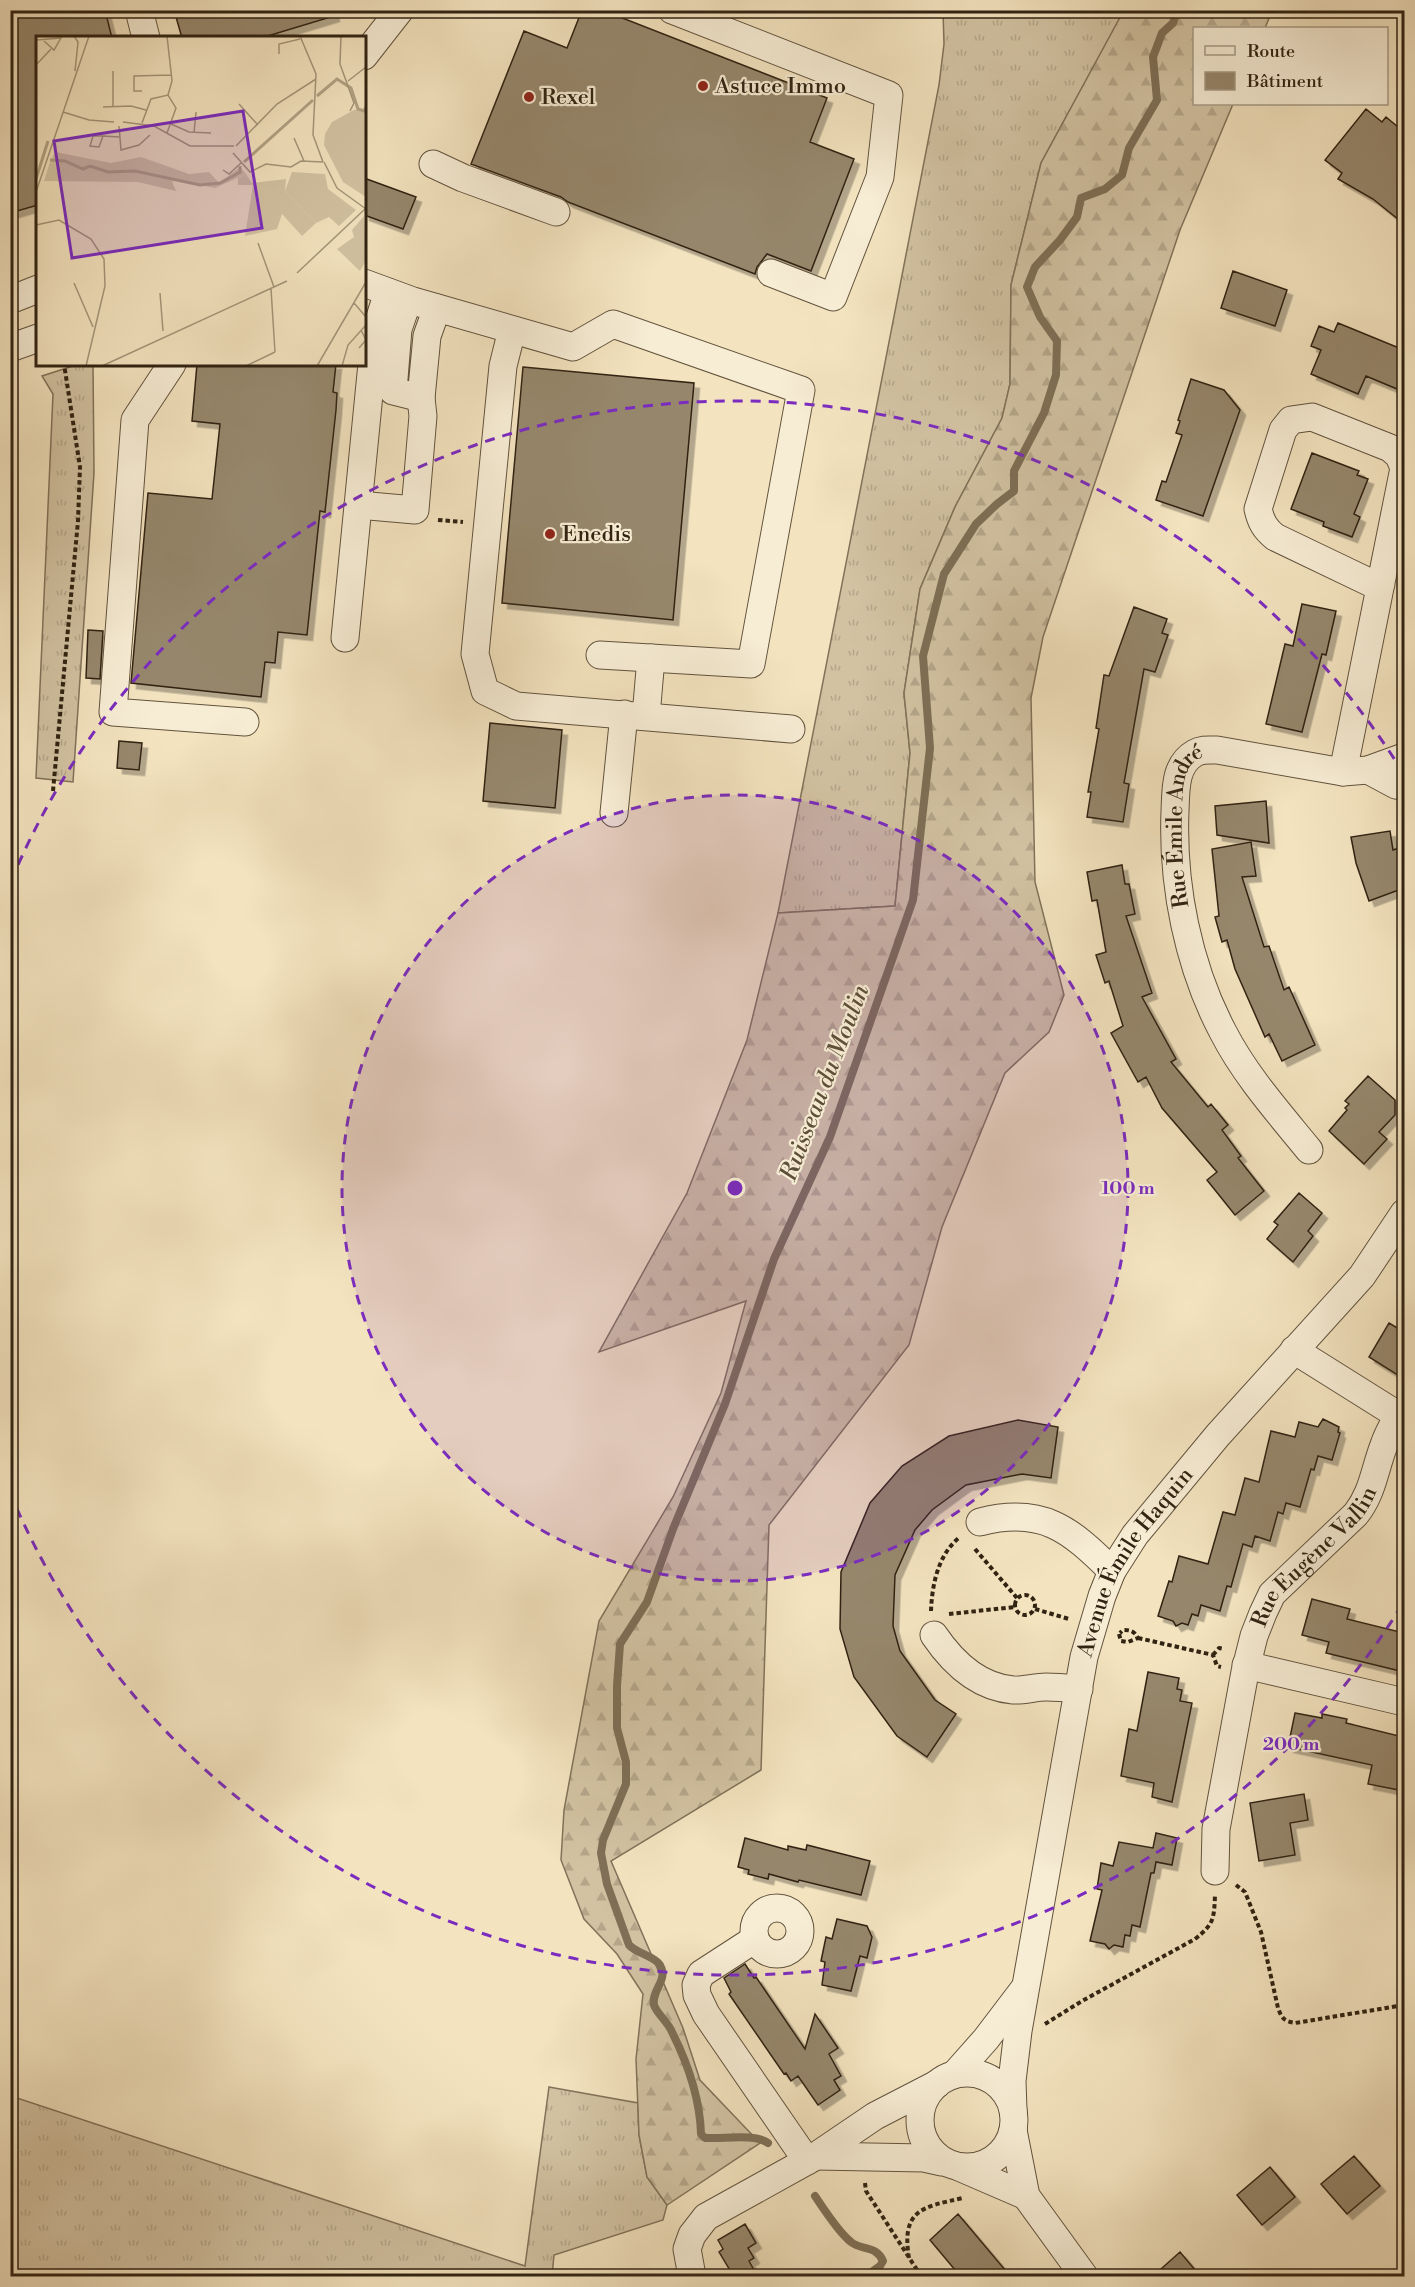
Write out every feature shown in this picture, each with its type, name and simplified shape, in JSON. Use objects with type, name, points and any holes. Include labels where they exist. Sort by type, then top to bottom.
[{"type":"street","points":[[139,10],[146,36]]},
{"type":"street","points":[[366,53],[400,10]]},
{"type":"street","points":[[672,10],[889,94],[880,177],[833,297],[771,273]]},
{"type":"street","points":[[433,164],[463,178],[556,212]]},
{"type":"street","points":[[10,300],[36,290]]},
{"type":"street","points":[[387,292],[573,347],[614,324],[801,390],[752,664],[600,655]]},
{"type":"street","points":[[387,292],[398,329],[393,391],[421,398]]},
{"type":"street","points":[[345,638],[375,333],[387,292]]},
{"type":"street","points":[[358,505],[414,510],[423,416],[421,398],[427,336],[437,308]]},
{"type":"street","points":[[512,330],[503,366],[475,654],[484,691],[516,706],[791,729]]},
{"type":"street","points":[[10,348],[36,339]]},
{"type":"street","points":[[171,366],[135,420],[113,712],[244,722]]},
{"type":"street","points":[[1355,771],[1381,584],[1404,468],[1399,456],[1390,448],[1312,417],[1291,420],[1283,430],[1258,509],[1260,519],[1267,531],[1275,537],[1371,583],[1381,584]]},
{"type":"street","points":[[614,813],[635,715],[651,658]]},
{"type":"street","name":"Rue Émile André","points":[[1309,1150],[1242,1066],[1208,1000],[1194,957],[1179,890],[1176,856],[1176,782],[1186,761],[1193,754],[1204,750],[1217,750],[1355,771],[1404,786]]},
{"type":"street","name":"Rue Émile André","points":[[1355,771],[1404,757]]},
{"type":"street","name":"Avenue Émile Haquin","points":[[1013,2120],[1012,2081],[1018,2031],[1079,1689],[1108,1628],[1112,1571],[1135,1535],[1218,1435],[1362,1276],[1404,1213]]},
{"type":"street","points":[[1294,1350],[1401,1417]]},
{"type":"street","name":"Rue Eugène Vallin","points":[[1215,1871],[1216,1829],[1254,1636],[1272,1594],[1356,1514],[1364,1503],[1371,1490],[1383,1446],[1401,1417]]},
{"type":"street","points":[[972,1528],[1011,1516],[1037,1518],[1070,1533],[1112,1571]]},
{"type":"street","points":[[932,1626],[948,1656],[972,1675],[990,1685],[1014,1690],[1046,1687],[1079,1689]]},
{"type":"street","name":"Rue Eugène Vallin","points":[[1246,1668],[1404,1702]]},
{"type":"street","points":[[755,1938],[701,1974],[696,1985],[697,1995],[706,2014],[812,2159]]},
{"type":"street","name":"Avenue Émile Haquin","points":[[946,2079],[986,2039],[1026,1986]]},
{"type":"street","points":[[692,2277],[687,2249],[692,2235],[706,2217],[812,2159],[875,2116],[946,2079],[970,2073],[985,2076],[998,2084],[1007,2096],[1026,2196],[1083,2277]]},
{"type":"street","points":[[946,2079],[927,2095],[921,2109],[919,2124],[923,2139],[931,2152],[951,2164],[1026,2196]]},
{"type":"street","points":[[812,2159],[865,2156],[924,2158],[973,2168],[987,2163],[1004,2149],[1013,2120]]},
{"type":"path","points":[[53,791],[78,521],[80,468],[64,366]]},
{"type":"path","points":[[1015,1607],[932,1626],[933,1584],[944,1555],[955,1541],[972,1528],[1017,1598],[1015,1607],[1018,1613],[1023,1616],[1035,1609],[1035,1603],[1029,1595],[1017,1598]]},
{"type":"path","points":[[1035,1609],[1108,1628]]},
{"type":"path","points":[[1138,1638],[1135,1632],[1130,1630],[1123,1630],[1120,1634],[1121,1641],[1128,1642],[1138,1638],[1213,1655],[1216,1666],[1246,1668]]},
{"type":"path","points":[[1215,1871],[1245,1892],[1261,1932],[1281,2018],[1286,2022],[1295,2023],[1404,2004]]},
{"type":"path","points":[[1018,2031],[1039,2028],[1082,2001],[1195,1939],[1207,1929],[1214,1918],[1215,1871]]},
{"type":"path","points":[[865,2156],[866,2191],[921,2277]]},
{"type":"path","points":[[909,2258],[906,2241],[908,2229],[916,2213],[930,2206],[985,2194],[1000,2186]]},
{"type":"green space","points":[[1124,10],[1272,11],[1265,27],[1193,27],[1193,105],[1233,105],[1180,230],[1043,637],[1031,698],[1035,882],[1064,995],[1049,1032],[1005,1073],[942,1227],[909,1345],[769,1525],[761,1770],[611,1861],[683,2028],[700,2080],[760,2143],[667,2205],[647,2177],[639,2135],[636,2059],[643,1994],[617,1954],[584,1919],[561,1860],[564,1810],[599,1621],[673,1497],[721,1393],[746,1301],[599,1352],[687,1193],[747,1040],[778,913],[895,906],[910,753],[904,693],[920,589],[955,507],[1002,418],[1010,384],[1011,285],[1041,163]]},
{"type":"green space","points":[[943,11],[1124,11],[1041,163],[1011,285],[1010,384],[1002,418],[955,507],[920,589],[904,693],[910,753],[895,906],[778,913],[939,85],[944,44]]},
{"type":"green space","points":[[73,366],[93,366],[94,473],[73,782],[36,778],[53,394],[42,376]]},
{"type":"green space","points":[[549,2087],[638,2103],[639,2135],[647,2177],[667,2205],[663,2220],[554,2255],[552,2276],[11,2276],[11,2096],[525,2266]]},
{"type":"building","points":[[10,10],[105,10],[112,36],[36,36],[36,206],[10,213]]},
{"type":"building","points":[[174,10],[333,10],[334,16],[268,36],[181,36]]},
{"type":"building","points":[[582,10],[602,10],[827,98],[810,142],[854,159],[811,271],[767,254],[757,267],[755,274],[471,164],[524,31],[567,48]]},
{"type":"building","points":[[1366,109],[1382,122],[1386,117],[1404,132],[1404,224],[1373,199],[1338,179],[1342,173],[1325,160]]},
{"type":"building","points":[[366,179],[416,197],[403,229],[366,216]]},
{"type":"building","points":[[1233,271],[1287,290],[1275,326],[1221,308]]},
{"type":"building","points":[[1338,323],[1404,350],[1404,389],[1399,386],[1397,389],[1366,376],[1358,394],[1311,374],[1321,350],[1311,346],[1319,326],[1334,332]]},
{"type":"building","points":[[197,366],[336,366],[333,392],[337,393],[336,410],[325,512],[320,511],[307,635],[278,632],[275,663],[265,662],[261,697],[131,683],[148,493],[212,499],[220,424],[192,421]]},
{"type":"building","points":[[523,367],[694,383],[673,620],[502,603]]},
{"type":"building","points":[[1191,379],[1224,390],[1240,410],[1203,516],[1156,500],[1162,481],[1166,482],[1182,435],[1176,433],[1180,421],[1178,420]]},
{"type":"building","points":[[1312,453],[1359,471],[1357,475],[1368,479],[1354,514],[1360,517],[1352,537],[1323,526],[1324,522],[1291,509]]},
{"type":"building","points":[[1302,604],[1336,611],[1326,655],[1322,654],[1302,732],[1266,724],[1285,644],[1293,646]]},
{"type":"building","points":[[1134,607],[1167,619],[1162,633],[1168,635],[1155,672],[1144,669],[1124,783],[1129,784],[1123,822],[1087,817],[1091,792],[1088,792],[1099,729],[1096,728],[1104,675],[1109,676]]},
{"type":"building","points":[[88,630],[103,631],[100,679],[86,678]]},
{"type":"building","points":[[490,723],[562,730],[555,808],[483,801]]},
{"type":"building","points":[[119,741],[142,743],[139,770],[117,768]]},
{"type":"building","points":[[1266,801],[1269,843],[1217,835],[1215,806]]},
{"type":"building","points":[[1390,831],[1393,850],[1399,848],[1404,867],[1404,888],[1369,901],[1356,863],[1351,837]]},
{"type":"building","points":[[1251,842],[1256,876],[1242,877],[1264,947],[1269,946],[1284,990],[1289,987],[1315,1045],[1282,1061],[1269,1034],[1265,1037],[1235,969],[1227,940],[1222,942],[1215,917],[1219,916],[1212,849]]},
{"type":"building","points":[[1122,865],[1125,884],[1129,884],[1135,914],[1126,916],[1152,993],[1142,997],[1176,1059],[1171,1062],[1208,1107],[1211,1104],[1228,1125],[1222,1130],[1241,1156],[1238,1158],[1264,1191],[1235,1215],[1207,1180],[1217,1172],[1162,1108],[1146,1077],[1138,1082],[1111,1033],[1123,1026],[1109,981],[1105,983],[1096,955],[1106,952],[1097,900],[1092,901],[1087,872]]},
{"type":"building","points":[[1368,1076],[1395,1100],[1395,1115],[1379,1132],[1387,1139],[1364,1164],[1329,1131],[1347,1110],[1345,1108],[1349,1104],[1345,1101]]},
{"type":"building","points":[[1299,1193],[1322,1213],[1308,1231],[1313,1236],[1293,1262],[1267,1239],[1278,1225],[1274,1222]]},
{"type":"building","points":[[1389,1323],[1404,1332],[1404,1379],[1369,1357]]},
{"type":"building","points":[[1323,1419],[1339,1427],[1338,1432],[1340,1433],[1332,1460],[1318,1456],[1314,1470],[1311,1469],[1300,1507],[1286,1503],[1283,1514],[1278,1512],[1270,1541],[1255,1536],[1252,1547],[1243,1544],[1231,1587],[1227,1586],[1220,1611],[1201,1605],[1198,1616],[1192,1614],[1188,1625],[1182,1623],[1176,1626],[1173,1621],[1158,1616],[1169,1581],[1172,1582],[1179,1556],[1208,1564],[1223,1512],[1235,1515],[1245,1478],[1259,1482],[1271,1431],[1295,1437],[1299,1422],[1318,1427]]},
{"type":"building","points":[[1018,1420],[1058,1427],[1051,1478],[1022,1474],[966,1485],[932,1510],[915,1530],[895,1575],[893,1626],[900,1651],[935,1700],[956,1714],[927,1757],[897,1736],[854,1677],[840,1629],[841,1572],[870,1503],[902,1466],[949,1436]]},
{"type":"building","points":[[1312,1599],[1350,1609],[1347,1619],[1404,1633],[1404,1672],[1326,1653],[1329,1642],[1302,1635]]},
{"type":"building","points":[[1148,1672],[1179,1678],[1177,1689],[1182,1690],[1180,1701],[1192,1703],[1172,1802],[1152,1797],[1154,1783],[1121,1776],[1129,1729],[1137,1731]]},
{"type":"building","points":[[1295,1713],[1322,1718],[1322,1714],[1347,1719],[1346,1723],[1403,1737],[1398,1759],[1404,1761],[1404,1791],[1368,1784],[1372,1765],[1288,1747]]},
{"type":"building","points":[[1304,1794],[1308,1820],[1290,1823],[1295,1855],[1259,1861],[1250,1803]]},
{"type":"building","points":[[1156,1833],[1177,1838],[1172,1865],[1156,1862],[1154,1873],[1151,1873],[1140,1927],[1132,1925],[1130,1936],[1125,1935],[1123,1947],[1114,1945],[1109,1949],[1105,1944],[1090,1941],[1102,1890],[1097,1889],[1101,1863],[1113,1866],[1119,1842],[1153,1848]]},
{"type":"building","points":[[745,1838],[788,1850],[788,1846],[806,1850],[807,1845],[870,1861],[861,1895],[769,1874],[768,1879],[748,1874],[749,1870],[738,1867]]},
{"type":"building","points":[[837,1919],[867,1926],[872,1937],[867,1958],[860,1956],[851,1991],[822,1985],[825,1962],[821,1961],[826,1937],[832,1939]]},
{"type":"building","points":[[745,1964],[805,2049],[815,2014],[838,2048],[829,2054],[841,2076],[834,2080],[840,2090],[818,2105],[798,2076],[791,2081],[786,2073],[784,2074],[729,1994],[731,1992],[724,1978]]},
{"type":"building","points":[[1354,2156],[1380,2186],[1347,2214],[1321,2184]]},
{"type":"building","points":[[1270,2167],[1295,2197],[1262,2225],[1237,2195]]},
{"type":"building","points":[[958,2214],[1011,2277],[961,2277],[930,2240]]},
{"type":"building","points":[[745,2224],[756,2243],[748,2248],[754,2258],[749,2261],[758,2277],[734,2277],[719,2252],[723,2249],[718,2240]]},
{"type":"building","points":[[1180,2252],[1201,2277],[1152,2277]]},
{"type":"waterway","name":"Ruisseau du Moulin","points":[[768,2143],[747,2137],[705,2138],[701,2134],[696,2094],[688,2069],[670,2028],[654,2005],[662,1970],[657,1962],[629,1945],[607,1884],[601,1853],[603,1840],[626,1784],[626,1762],[617,1728],[620,1644],[647,1602],[673,1529],[725,1404],[774,1259],[830,1137],[913,900],[930,748],[923,656],[944,574],[976,524],[1014,491],[1014,471],[1044,413],[1056,375],[1057,341],[1040,317],[1027,287],[1035,267],[1077,217],[1081,198],[1105,189],[1122,175],[1129,148],[1157,100],[1153,57],[1162,33],[1173,23],[1177,10]]},
{"type":"waterway","name":"Ruisseau du Moulin","points":[[815,2196],[846,2238],[855,2245],[873,2250],[880,2256],[883,2261],[880,2266],[866,2276]]},
{"type":"place","name":"Astuce Immo","points":[[703,86]]},
{"type":"place","name":"Rexel","points":[[529,97]]},
{"type":"place","name":"Enedis","points":[[550,534]]}]
